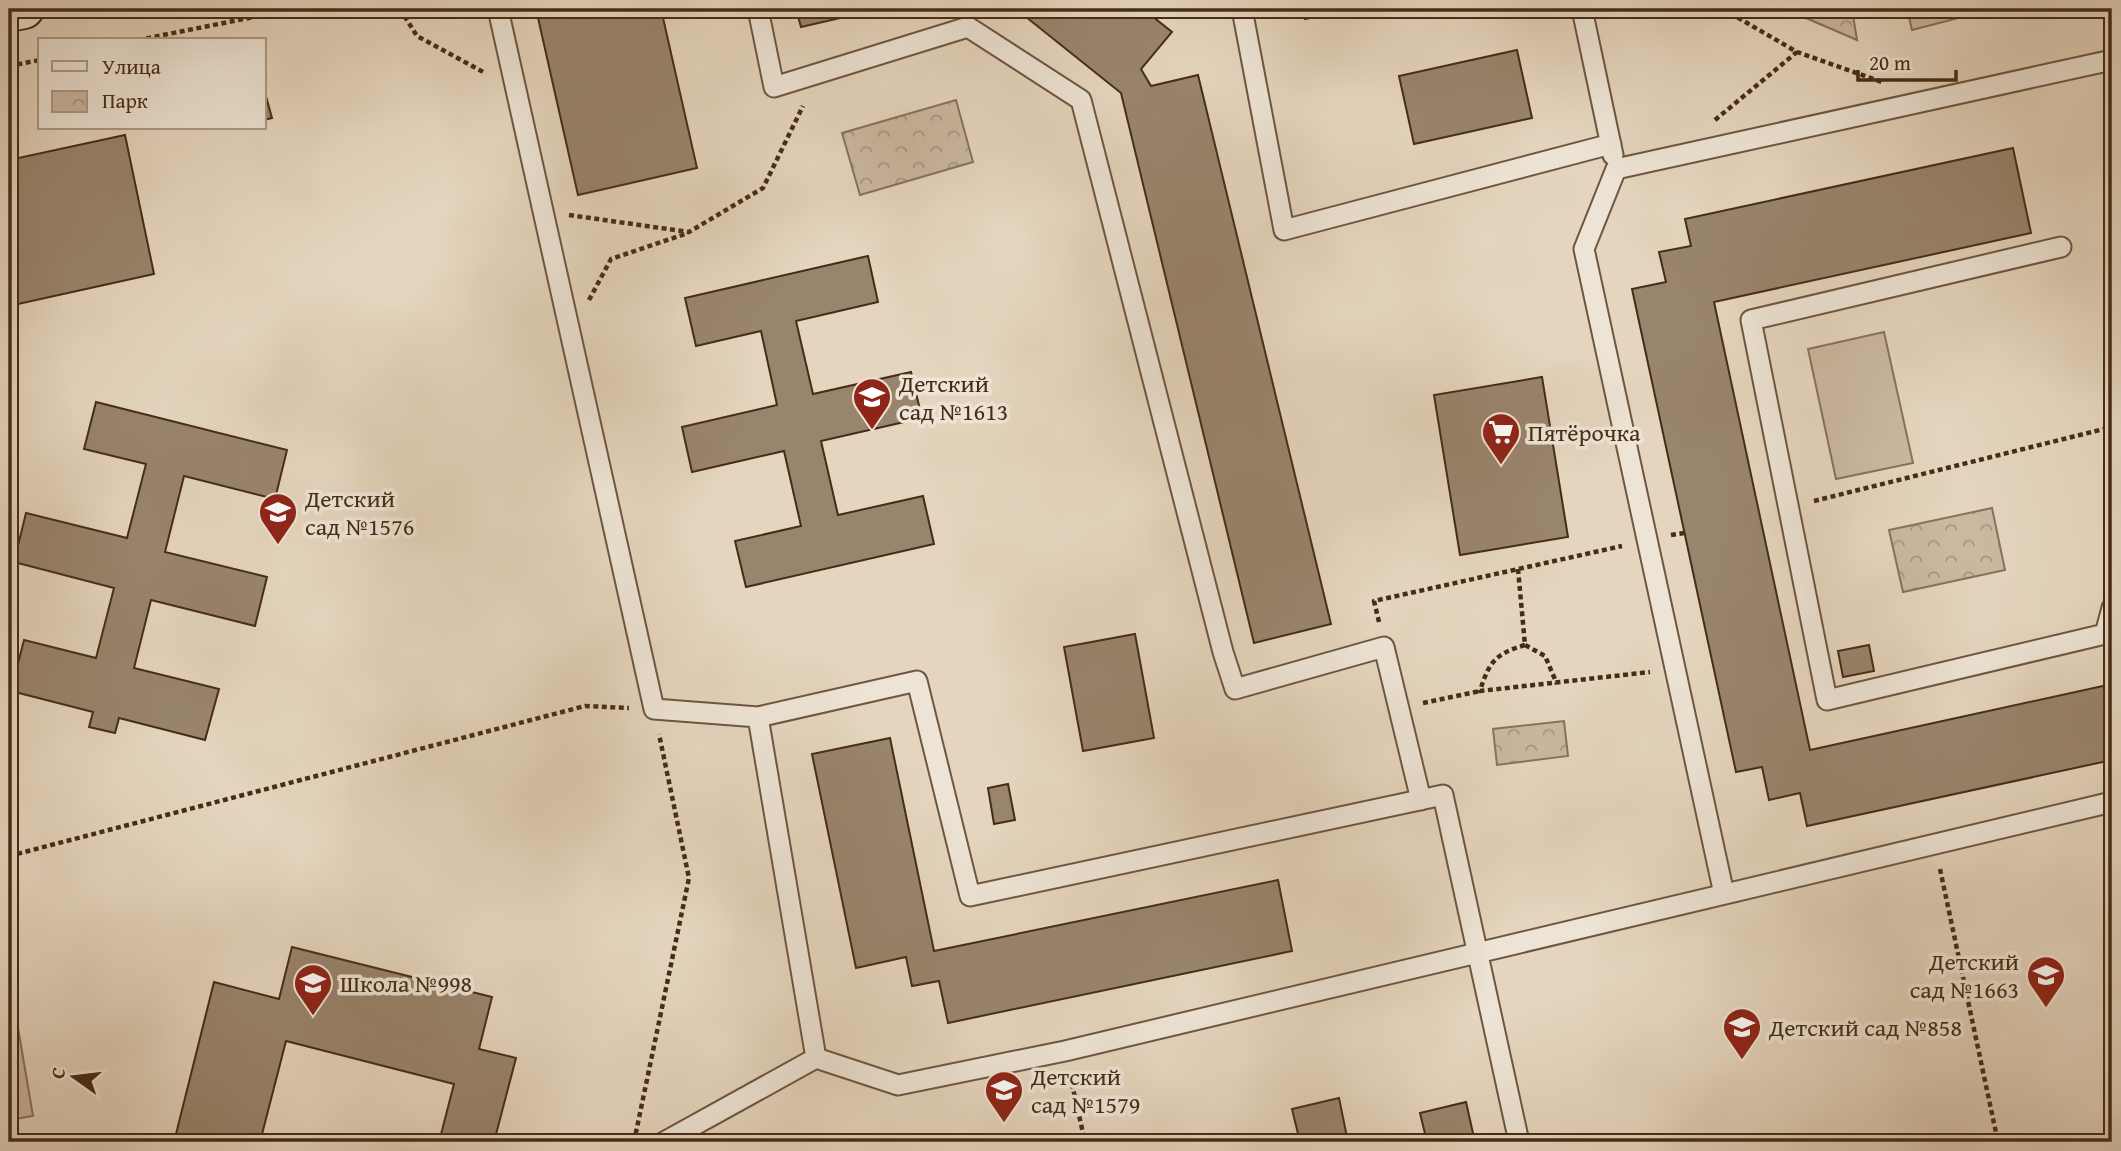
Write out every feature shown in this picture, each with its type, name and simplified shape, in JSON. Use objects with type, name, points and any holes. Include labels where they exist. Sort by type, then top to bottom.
[{"type":"street","points":[[9,12],[24,9]]},
{"type":"lane","points":[[498,9],[654,709],[758,717],[918,681],[970,896],[1443,795],[1519,1142]]},
{"type":"lane","points":[[758,9],[774,87],[968,27],[1081,100],[1223,652],[1235,689],[1384,647],[1421,800]]},
{"type":"lane","points":[[1242,9],[1284,230],[1611,144]]},
{"type":"lane","points":[[1582,9],[1616,169],[1584,249],[1724,894]]},
{"type":"lane","points":[[1616,169],[2112,60]]},
{"type":"lane","points":[[2061,247],[1751,320],[1827,700],[2105,634],[2112,608]]},
{"type":"lane","points":[[758,717],[816,1058]]},
{"type":"lane","points":[[664,1142],[816,1058],[898,1085],[1065,1051],[2112,802]]},
{"type":"path","points":[[148,38],[294,9]]},
{"type":"path","points":[[400,9],[417,36],[516,90]]},
{"type":"path","points":[[1723,9],[1797,52],[1883,82]]},
{"type":"path","points":[[1712,123],[1797,52]]},
{"type":"path","points":[[9,66],[38,60]]},
{"type":"path","points":[[571,335],[611,259],[689,232],[763,188],[818,73]]},
{"type":"path","points":[[543,211],[689,232]]},
{"type":"path","points":[[1789,507],[2112,427]]},
{"type":"path","points":[[1384,647],[1374,601],[1684,533]]},
{"type":"path","points":[[1518,569],[1525,645]]},
{"type":"path","points":[[1480,691],[1488,666],[1505,651],[1525,645],[1545,656],[1558,684]]},
{"type":"path","points":[[1399,708],[1480,691],[1558,684],[1675,668]]},
{"type":"path","points":[[9,856],[585,706],[654,709],[689,878],[634,1142]]},
{"type":"path","points":[[1935,844],[1998,1142]]},
{"type":"path","points":[[1065,1051],[1084,1142]]},
{"type":"green space","points":[[1785,9],[1852,9],[1857,40]]},
{"type":"green space","points":[[1907,9],[1965,9],[1966,16],[1912,30]]},
{"type":"green space","points":[[956,100],[973,162],[860,195],[842,133]]},
{"type":"green space","points":[[1884,332],[1913,463],[1836,479],[1808,349]]},
{"type":"green space","points":[[1992,508],[2005,570],[1903,592],[1889,530]]},
{"type":"green space","points":[[1564,721],[1568,756],[1497,765],[1493,729]]},
{"type":"green space","points":[[9,975],[33,1116],[9,1120]]},
{"type":"building","points":[[536,9],[661,9],[697,168],[578,195]]},
{"type":"building","points":[[796,9],[879,9],[801,27]]},
{"type":"building","points":[[1016,9],[1143,9],[1172,32],[1141,69],[1151,86],[1198,75],[1331,624],[1254,643],[1121,93]]},
{"type":"building","points":[[1303,9],[1354,9],[1305,19]]},
{"type":"building","points":[[1517,50],[1532,118],[1414,144],[1399,76]]},
{"type":"building","points":[[266,96],[272,118],[266,120]]},
{"type":"building","points":[[125,135],[154,274],[9,306],[9,160]]},
{"type":"building","points":[[2013,148],[2031,233],[1714,302],[1810,750],[2112,684],[2112,760],[1807,826],[1800,793],[1769,800],[1762,767],[1736,772],[1632,289],[1666,282],[1659,252],[1691,246],[1685,219]]},
{"type":"building","points":[[868,256],[878,302],[796,321],[813,394],[911,372],[922,418],[821,441],[838,515],[923,496],[934,544],[746,587],[735,541],[801,526],[784,451],[692,472],[682,427],[777,405],[761,331],[696,346],[685,298]]},
{"type":"building","name":"Пятёрочка","points":[[1542,377],[1568,537],[1460,555],[1434,395]]},
{"type":"building","points":[[96,402],[287,450],[275,499],[184,476],[165,552],[267,577],[255,626],[151,600],[134,668],[219,689],[205,740],[119,718],[115,733],[89,727],[93,712],[11,691],[24,640],[96,658],[114,588],[14,562],[26,513],[127,538],[146,464],[84,449]]},
{"type":"building","points":[[1135,634],[1154,738],[1083,751],[1064,647]]},
{"type":"building","points":[[1869,645],[1874,671],[1843,677],[1838,651]]},
{"type":"building","points":[[890,738],[934,951],[1278,880],[1292,951],[948,1023],[939,981],[912,986],[906,957],[856,968],[812,754]]},
{"type":"building","points":[[1008,784],[1015,820],[994,824],[988,788]]},
{"type":"building","points":[[292,947],[492,997],[479,1049],[516,1058],[494,1142],[439,1142],[454,1084],[286,1041],[260,1142],[174,1142],[214,982],[279,999]]},
{"type":"building","points":[[1339,1098],[1348,1142],[1300,1142],[1292,1109]]},
{"type":"building","points":[[1466,1102],[1475,1142],[1427,1142],[1420,1113]]},
{"type":"place","name":"Детский сад №1613","points":[[872,431]]},
{"type":"place","name":"Пятёрочка","points":[[1501,466]]},
{"type":"place","name":"Детский сад №1576","points":[[278,546]]},
{"type":"place","name":"Детский сад №1663","points":[[2046,1009]]},
{"type":"place","name":"Школа №998","points":[[313,1017]]},
{"type":"place","name":"Детский сад №858","points":[[1742,1061]]},
{"type":"place","name":"Детский сад №1579","points":[[1004,1124]]}]
